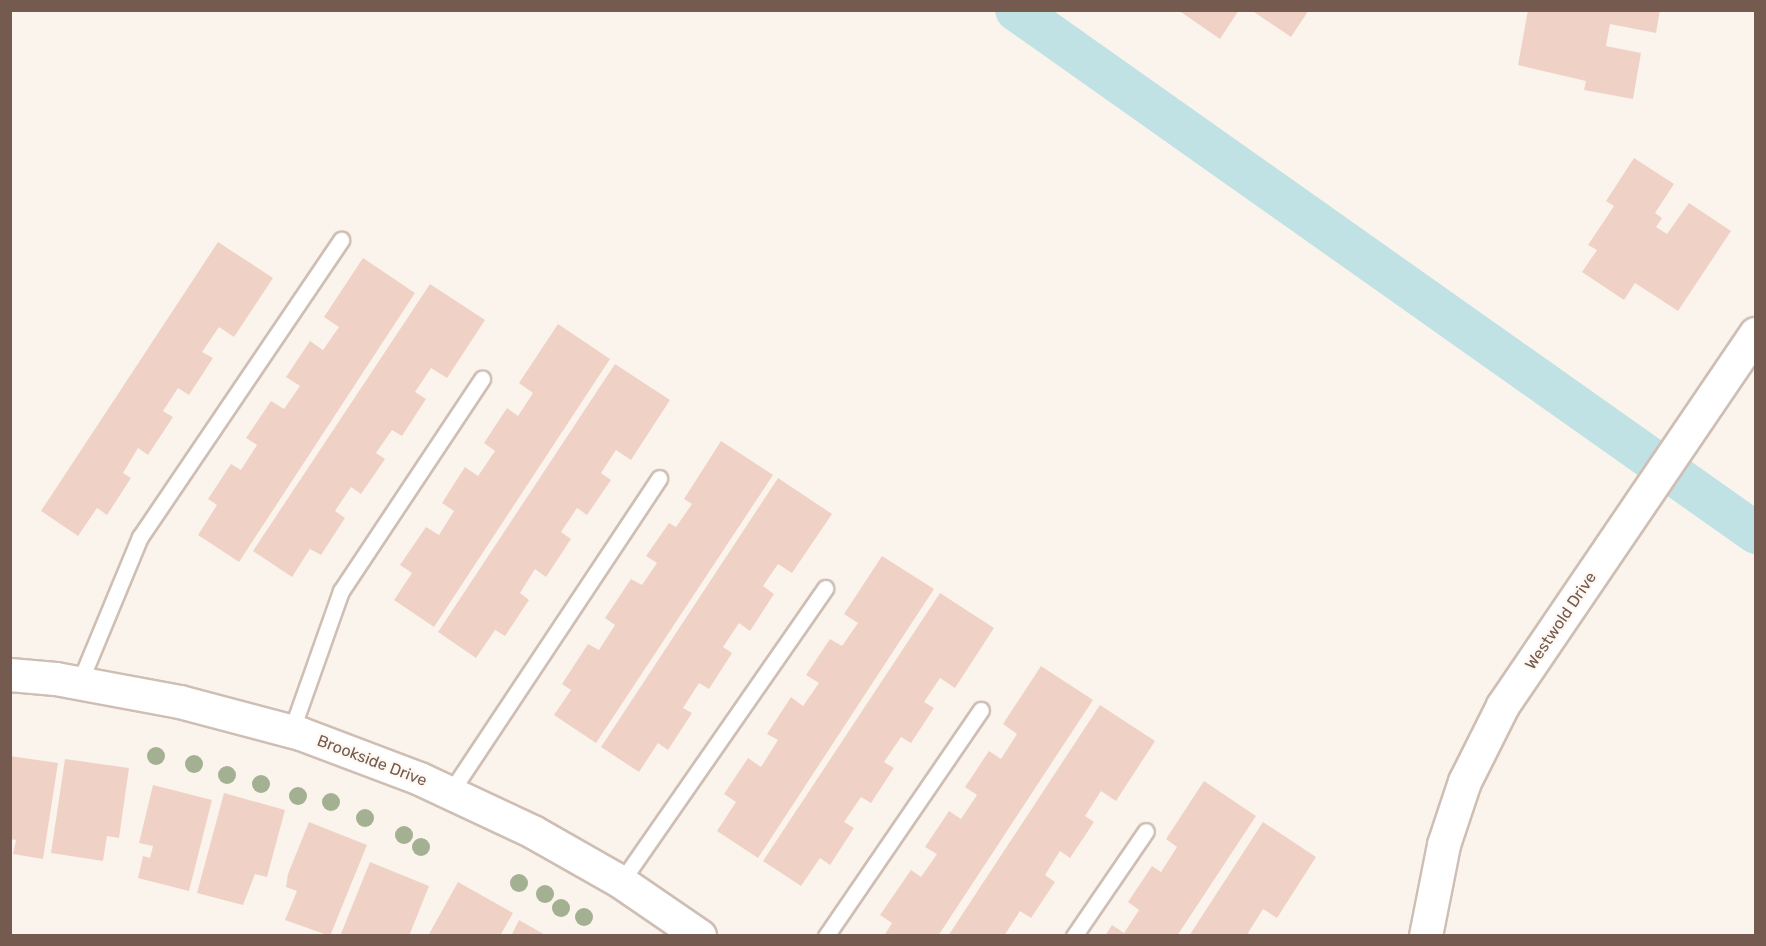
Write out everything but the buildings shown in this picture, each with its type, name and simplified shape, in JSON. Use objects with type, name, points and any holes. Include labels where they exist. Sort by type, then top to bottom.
[{"type":"street","name":"Westwold Drive","points":[[1426,936],[1455,814],[1466,782],[1503,706],[1697,424],[1755,334]]},
{"type":"street","name":"Brookside Drive","points":[[10,675],[79,684],[180,702],[291,732],[450,793],[533,832],[621,882],[700,936]]},
{"type":"lane","points":[[79,684],[140,537],[341,240]]},
{"type":"lane","points":[[291,732],[341,591],[482,379]]},
{"type":"lane","points":[[450,793],[659,478]]},
{"type":"lane","points":[[621,882],[825,588]]},
{"type":"lane","points":[[826,936],[981,710]]},
{"type":"lane","points":[[1074,936],[1146,831]]},
{"type":"waterway","points":[[1016,10],[1756,533]]}]
